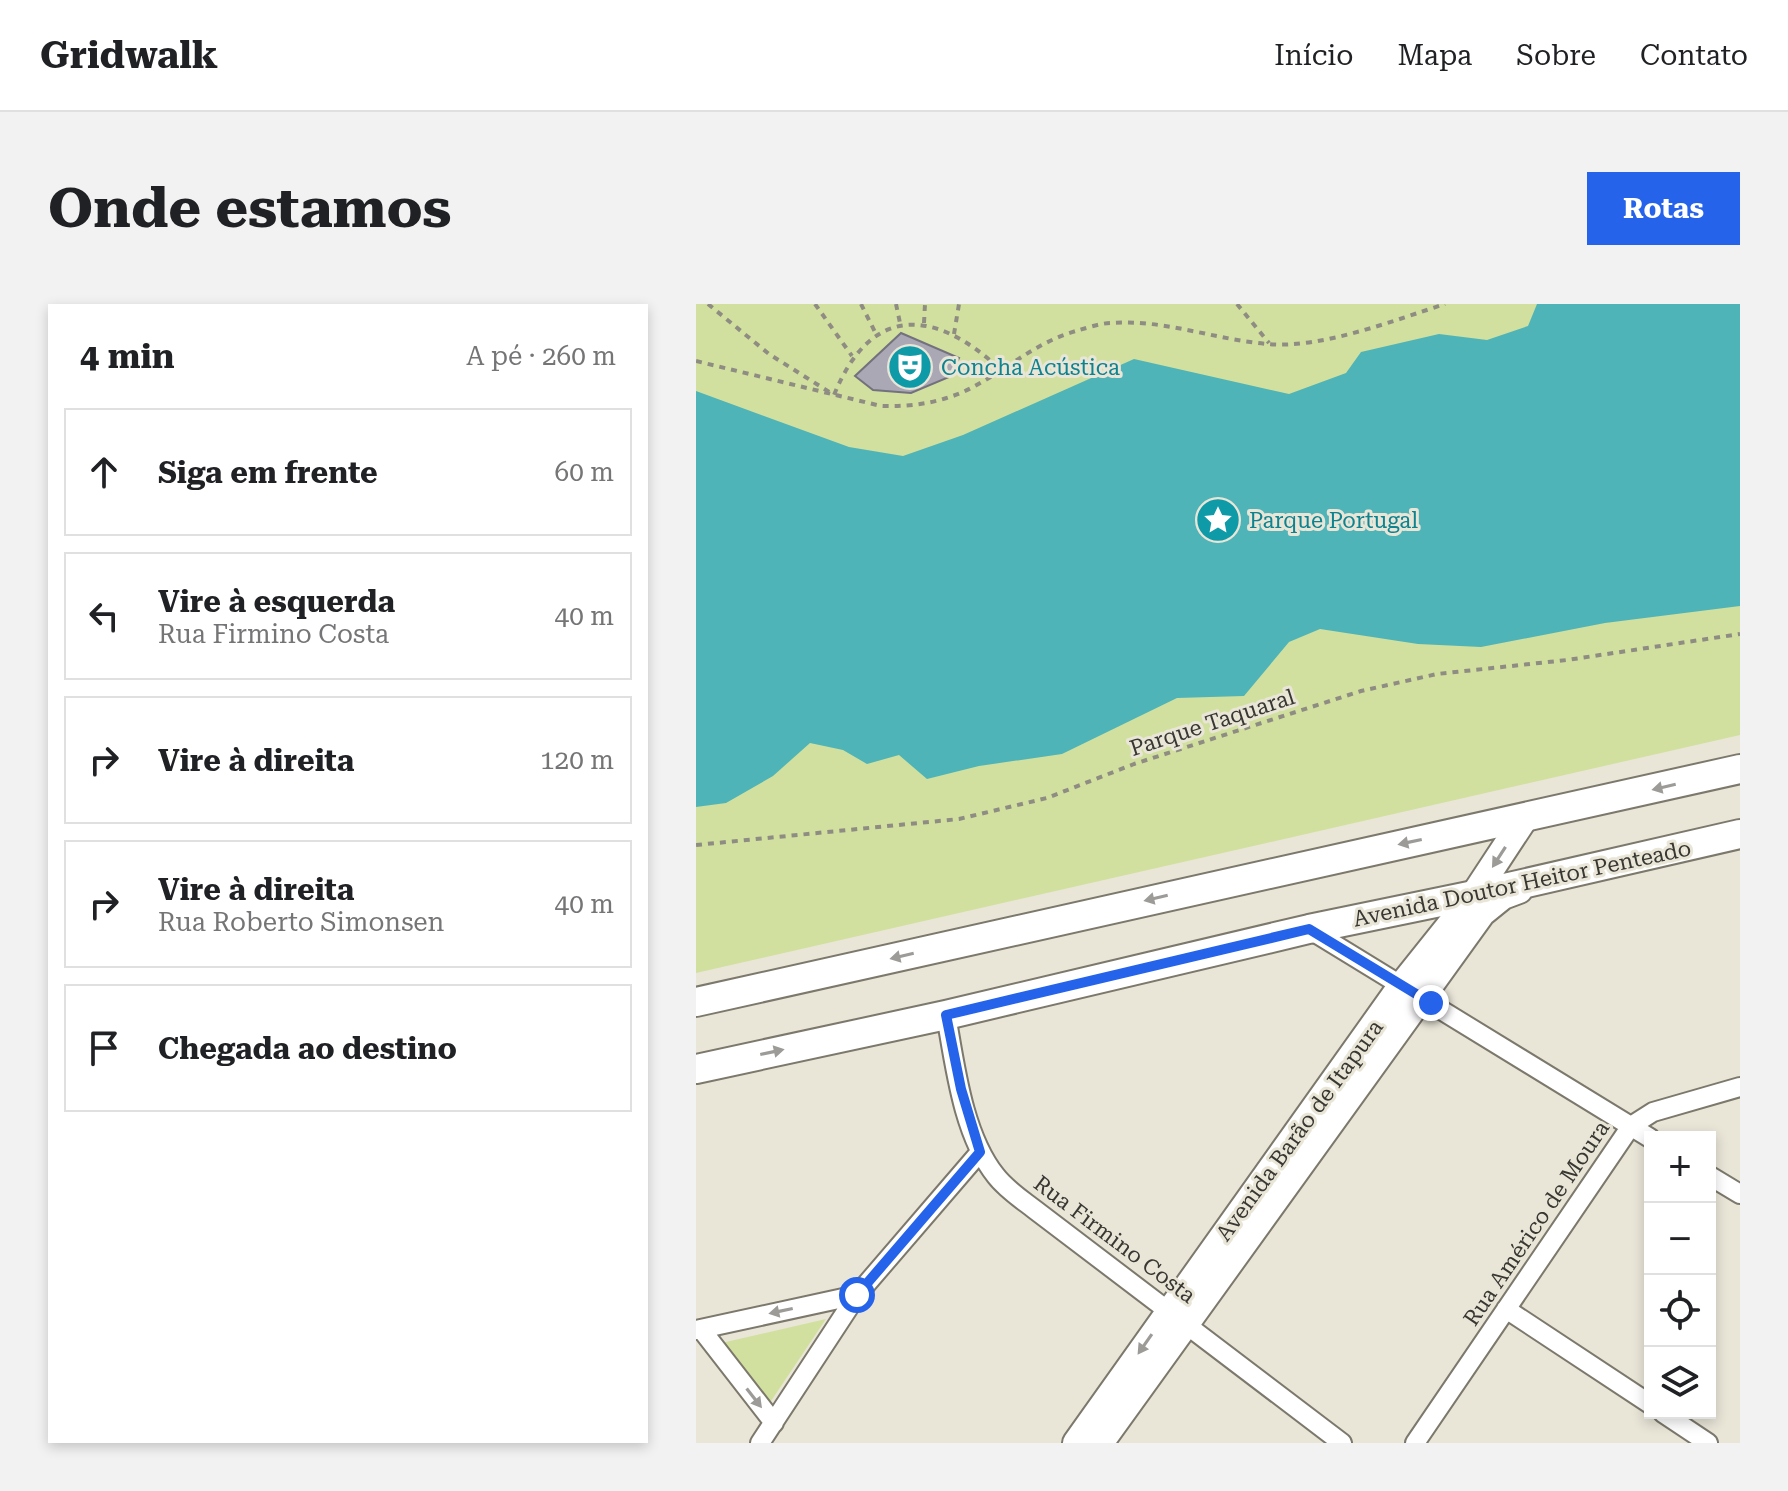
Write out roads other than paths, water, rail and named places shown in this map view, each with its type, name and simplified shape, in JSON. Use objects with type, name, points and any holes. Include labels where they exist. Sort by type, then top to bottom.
[{"type":"main road","points":[[696,1002],[1740,769]]},
{"type":"main road","name":"Avenida Barão de Itapura","points":[[1076,1443],[1177,1316],[1411,991],[1524,819]]},
{"type":"main road","name":"Avenida Doutor Heitor Penteado","points":[[696,1069],[1740,834]]},
{"type":"main road","name":"Avenida Barão de Itapura","points":[[1411,991],[1482,913],[1503,896],[1553,877]]},
{"type":"main road","name":"Avenida Barão de Itapura","points":[[1100,1443],[1177,1316]]},
{"type":"street","points":[[1309,929],[1644,1134]]},
{"type":"street","name":"Rua Firmino Costa","points":[[946,1015],[961,1089],[980,1152],[997,1178],[1342,1443]]},
{"type":"street","name":"Rua Américo de Moura","points":[[1415,1443],[1631,1126],[1653,1112],[1740,1087]]},
{"type":"street","points":[[760,1443],[857,1295],[980,1152]]},
{"type":"street","points":[[1716,1180],[1740,1194]]},
{"type":"street","points":[[774,1423],[698,1329],[857,1295]]},
{"type":"street","points":[[1506,1309],[1644,1400]]},
{"type":"street","points":[[1672,1419],[1708,1443]]},
{"type":"water","points":[[1537,304],[1740,304],[1740,606],[1605,623],[1481,647],[1418,644],[1320,629],[1289,642],[1244,696],[1177,698],[1062,754],[979,766],[927,779],[899,755],[867,764],[843,750],[810,743],[773,776],[726,803],[696,807],[696,391],[849,447],[903,456],[963,435],[1134,359],[1289,394],[1346,373],[1361,352],[1439,334],[1487,340],[1528,326]]},
{"type":"place","name":"Concha Acústica","points":[[910,367]]},
{"type":"place","name":"Parque Portugal","points":[[1218,520]]}]
